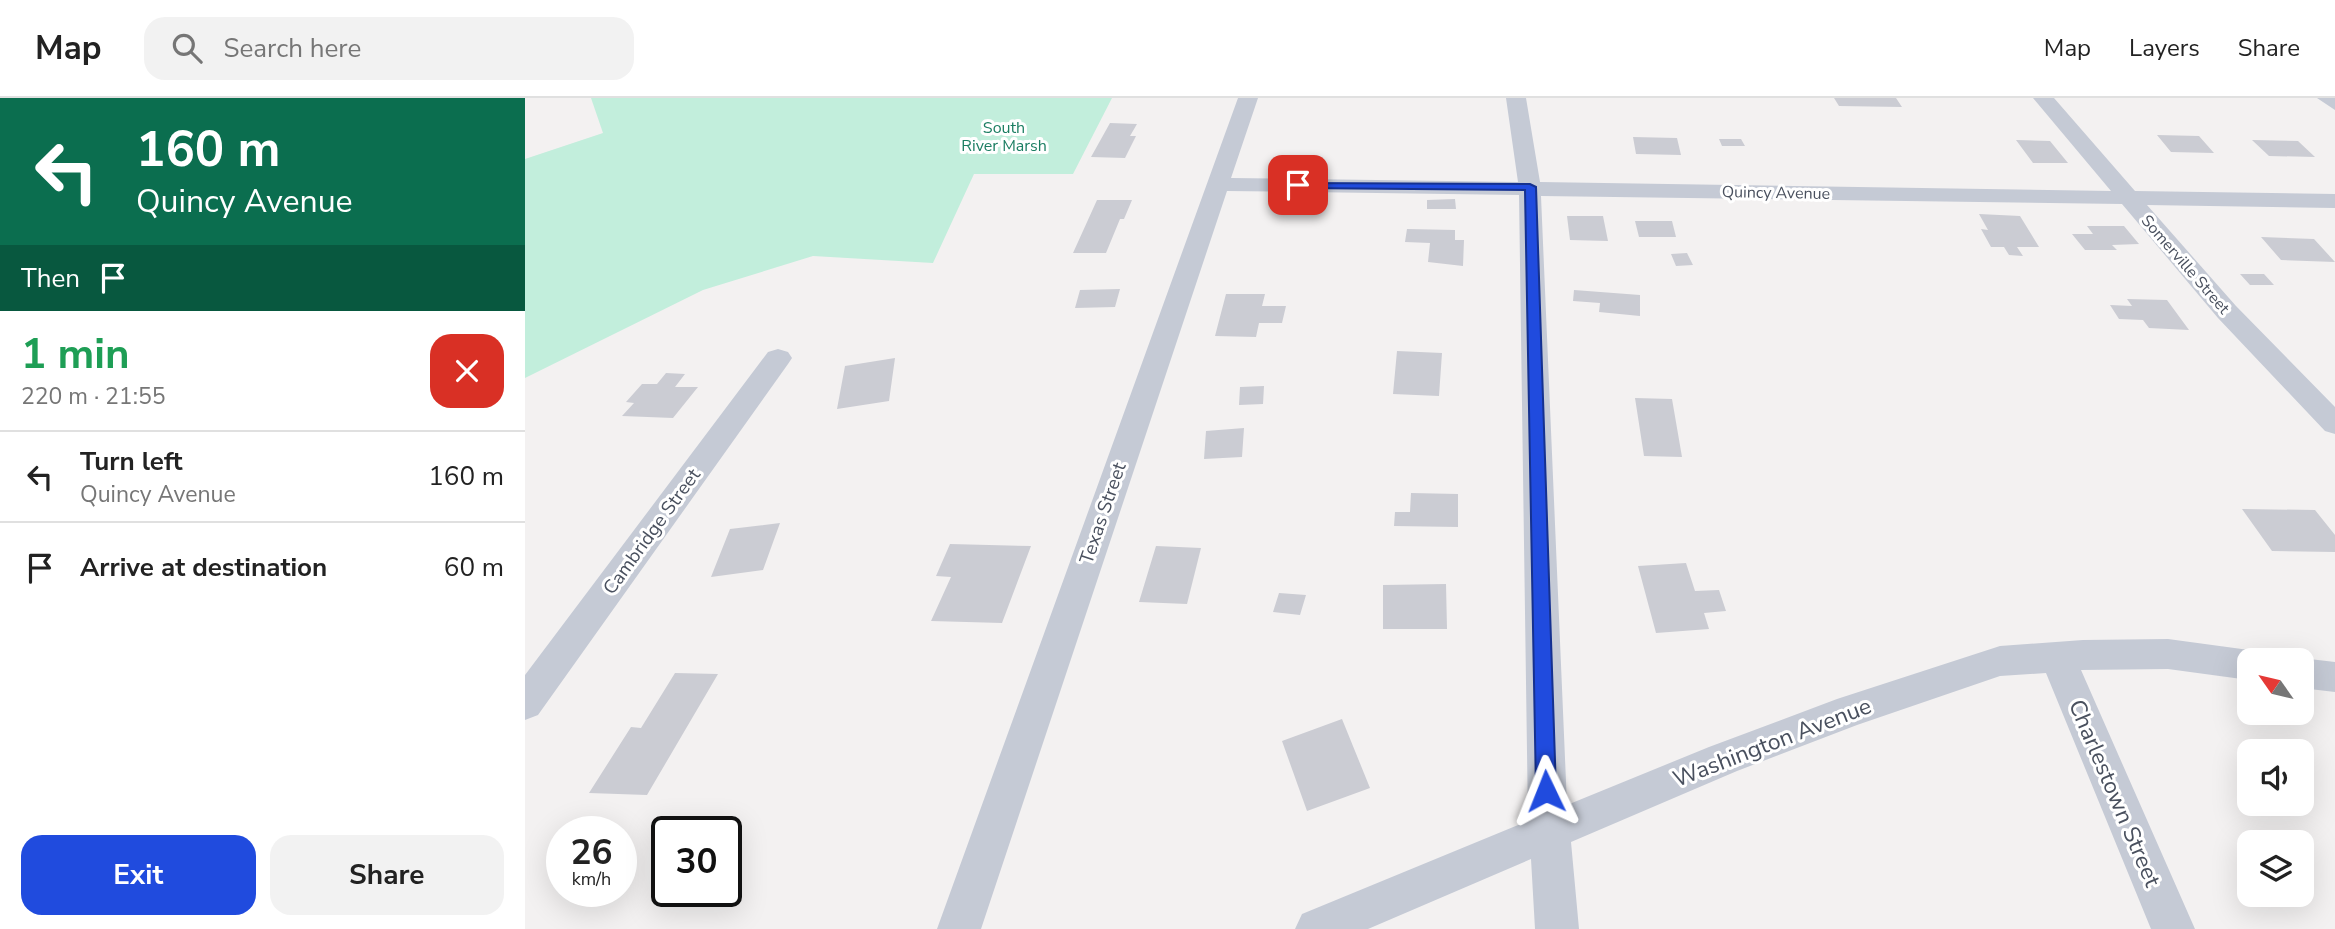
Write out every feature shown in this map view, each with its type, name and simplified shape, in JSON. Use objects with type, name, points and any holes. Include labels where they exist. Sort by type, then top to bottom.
[{"type":"street","name":"Texas Street","points":[[960,929],[1248,98]]},
{"type":"street","points":[[1516,98],[1530,187],[1550,832],[1557,929]]},
{"type":"street","name":"Somerville Street","points":[[2043,98],[2227,312],[2335,425]]},
{"type":"street","points":[[2327,98],[2335,104]]},
{"type":"street","name":"Quincy Avenue","points":[[1217,184],[2335,201]]},
{"type":"street","name":"Cambridge Street","points":[[525,704],[778,358]]},
{"type":"street","name":"Washington Avenue","points":[[1317,929],[1723,759],[1850,711],[2000,661],[2168,654],[2237,663]]},
{"type":"street","name":"Charlestown Street","points":[[2057,657],[2173,929]]},
{"type":"street","points":[[2314,675],[2335,677]]},
{"type":"green space","name":"South River Marsh","points":[[591,98],[1112,98],[1073,174],[974,174],[933,263],[813,256],[703,290],[525,378],[525,159],[603,133]]},
{"type":"building","points":[[1834,98],[1896,98],[1902,107],[1839,106]]},
{"type":"building","points":[[1110,123],[1137,124],[1130,136],[1136,136],[1125,158],[1091,157]]},
{"type":"building","points":[[2157,135],[2199,136],[2214,153],[2171,152]]},
{"type":"building","points":[[1633,137],[1677,138],[1681,155],[1636,154]]},
{"type":"building","points":[[1719,139],[1741,139],[1745,146],[1722,146]]},
{"type":"building","points":[[2016,140],[2050,141],[2068,163],[2033,163]]},
{"type":"building","points":[[2252,140],[2298,141],[2315,157],[2269,156]]},
{"type":"building","points":[[1455,199],[1456,209],[1427,209],[1427,200]]},
{"type":"building","points":[[1097,200],[1132,200],[1124,219],[1120,219],[1106,253],[1073,253]]},
{"type":"building","points":[[1979,214],[2020,216],[2039,247],[2017,247],[2023,256],[2009,255],[2004,247],[1991,247],[1981,229],[1988,230]]},
{"type":"building","points":[[1567,216],[1603,216],[1608,241],[1570,240]]},
{"type":"building","points":[[1635,221],[1672,221],[1676,237],[1639,237]]},
{"type":"building","points":[[2087,226],[2124,226],[2139,244],[2112,245],[2117,250],[2085,250],[2072,234],[2093,234]]},
{"type":"building","points":[[1407,229],[1455,230],[1455,240],[1464,240],[1463,266],[1428,262],[1430,243],[1405,242]]},
{"type":"building","points":[[2261,237],[2314,239],[2335,262],[2281,260]]},
{"type":"building","points":[[1687,253],[1693,265],[1676,266],[1671,254]]},
{"type":"building","points":[[2240,274],[2264,274],[2274,285],[2250,285]]},
{"type":"building","points":[[1120,289],[1115,307],[1075,308],[1080,290]]},
{"type":"building","points":[[1574,290],[1640,295],[1640,316],[1599,312],[1600,303],[1573,301]]},
{"type":"building","points":[[1226,294],[1265,294],[1262,306],[1286,306],[1282,323],[1259,323],[1256,337],[1215,336]]},
{"type":"building","points":[[2127,299],[2167,300],[2189,330],[2149,328],[2143,320],[2119,319],[2110,305],[2132,306]]},
{"type":"building","points":[[1397,351],[1442,353],[1439,396],[1393,394]]},
{"type":"building","points":[[895,358],[889,401],[837,409],[845,366]]},
{"type":"building","points":[[666,373],[685,374],[675,387],[698,387],[673,418],[622,416],[634,403],[626,402],[642,384],[657,384]]},
{"type":"building","points":[[1264,386],[1263,404],[1239,405],[1240,387]]},
{"type":"building","points":[[1635,398],[1672,399],[1682,457],[1644,456]]},
{"type":"building","points":[[1244,428],[1242,457],[1204,459],[1206,431]]},
{"type":"building","points":[[1411,493],[1458,494],[1458,527],[1394,526],[1395,512],[1410,512]]},
{"type":"building","points":[[2242,509],[2315,510],[2335,535],[2335,552],[2272,551]]},
{"type":"building","points":[[780,523],[763,570],[711,577],[730,529]]},
{"type":"building","points":[[950,544],[1031,546],[1002,623],[931,621],[951,577],[936,576]]},
{"type":"building","points":[[1156,546],[1201,548],[1187,604],[1139,602]]},
{"type":"building","points":[[1686,563],[1695,591],[1719,590],[1726,611],[1704,613],[1709,629],[1656,633],[1638,566]]},
{"type":"building","points":[[1446,584],[1447,629],[1383,629],[1383,585]]},
{"type":"building","points":[[1279,593],[1306,595],[1300,615],[1273,612]]},
{"type":"building","points":[[675,673],[718,674],[647,795],[589,793],[631,727],[641,728]]},
{"type":"building","points":[[1342,719],[1370,788],[1307,811],[1282,741]]},
{"type":"route","points":[[1298,185],[1530,187],[1546,791]]}]
